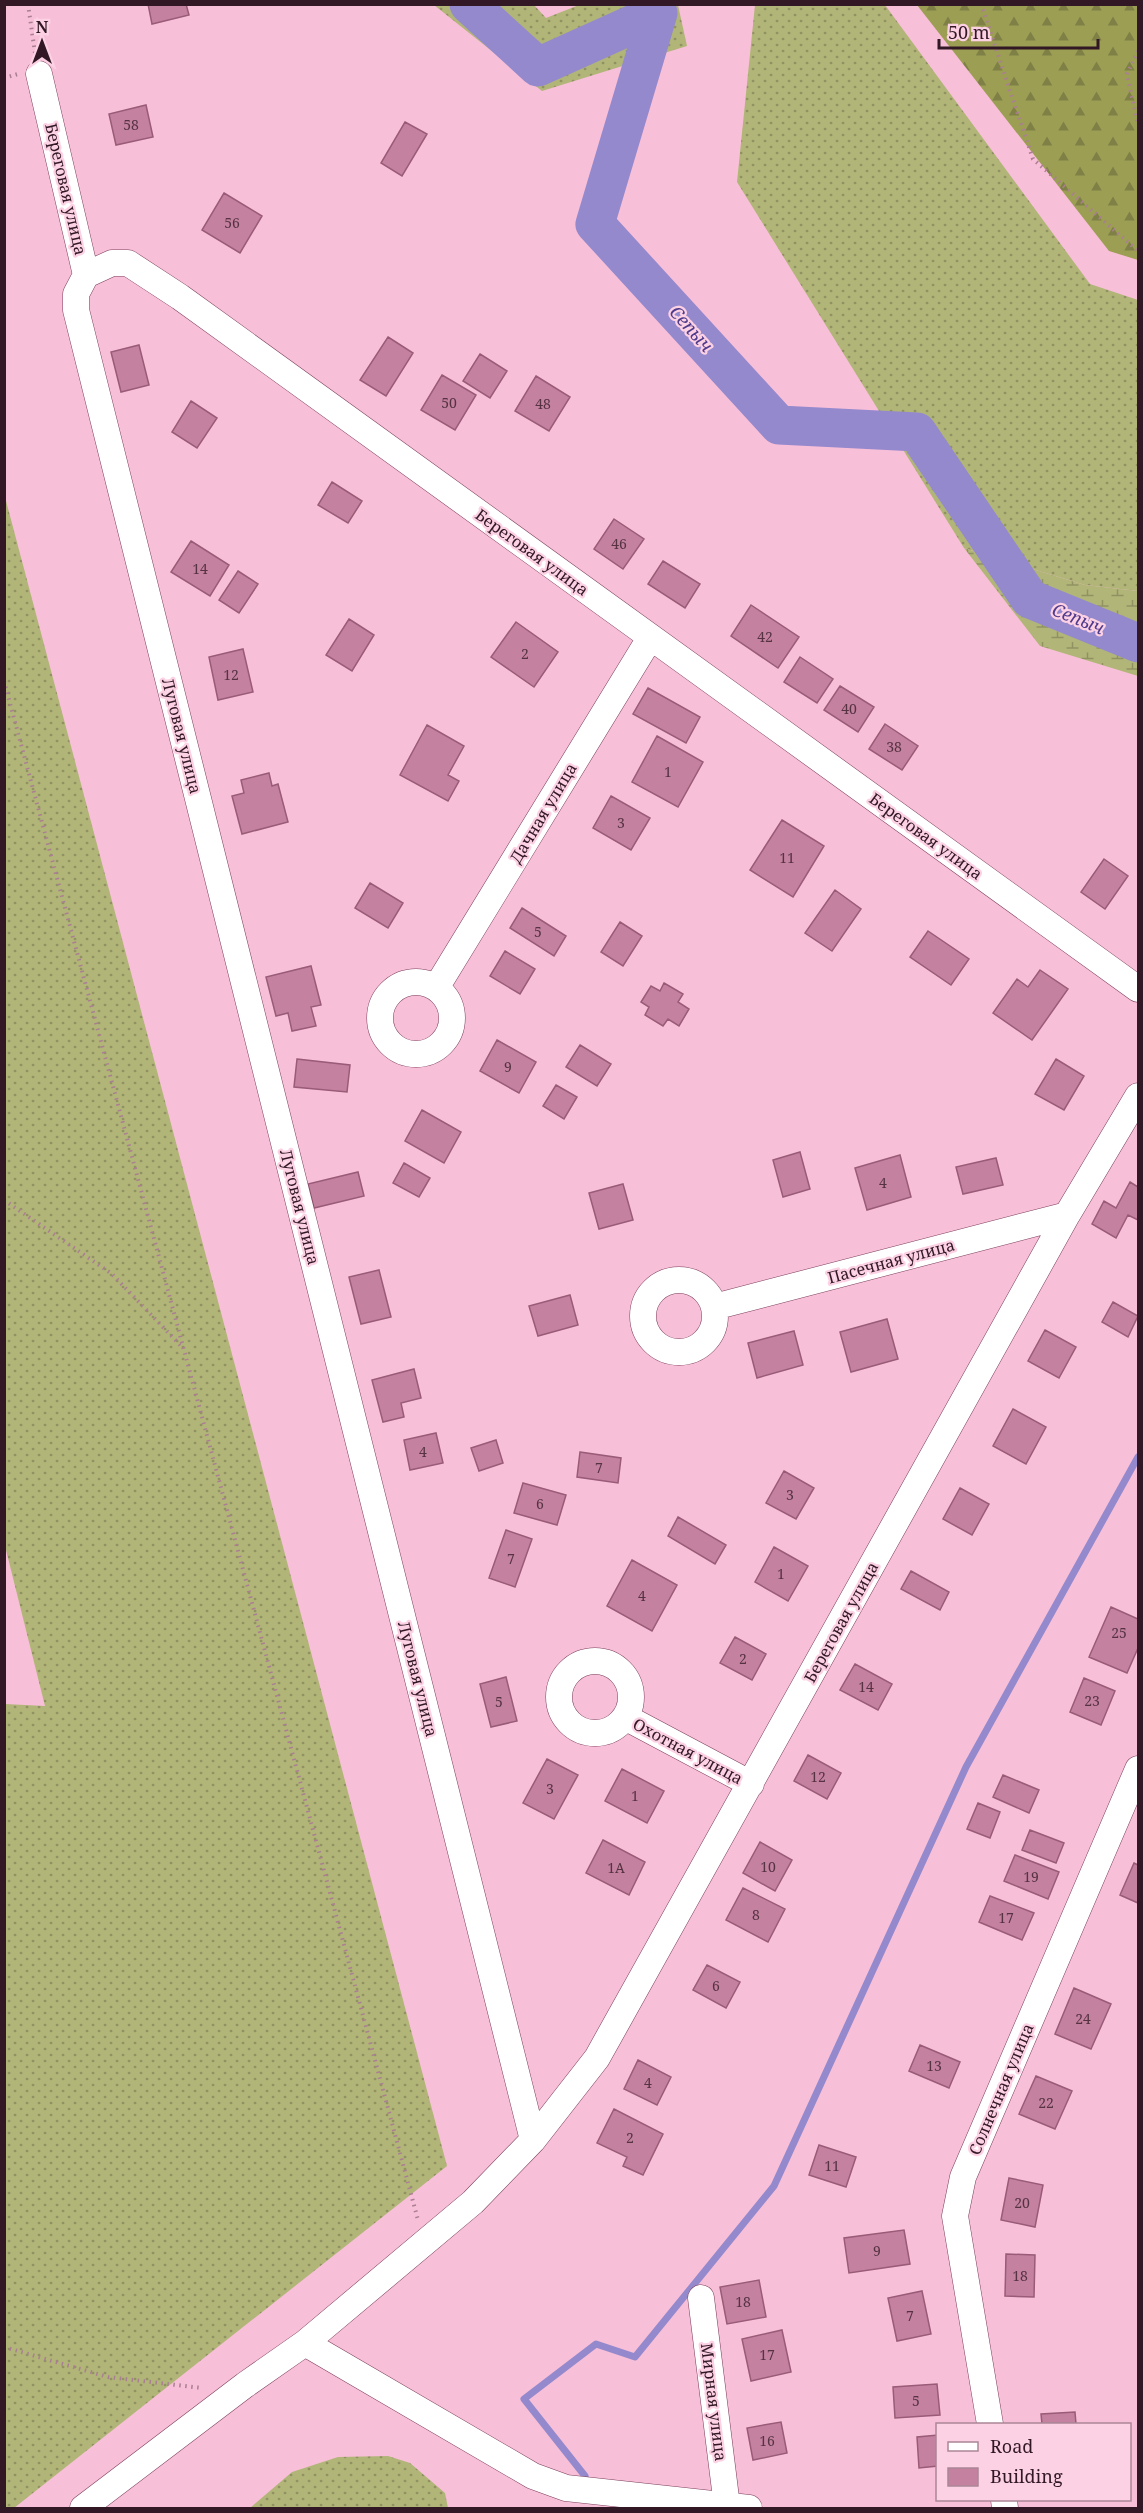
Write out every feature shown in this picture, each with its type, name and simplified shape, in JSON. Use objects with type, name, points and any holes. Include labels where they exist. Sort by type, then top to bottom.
[{"type":"street","name":"Береговая улица","points":[[39,74],[86,275],[112,263],[128,263],[190,304],[1138,988]]},
{"type":"street","name":"Луговая улица","points":[[86,275],[76,294],[76,310],[533,2140]]},
{"type":"street","name":"Дачная улица","points":[[436,988],[650,638]]},
{"type":"street","name":"Береговая улица","points":[[83,2508],[245,2385],[305,2343],[473,2202],[533,2140],[597,2058],[1067,1215],[1138,1096]]},
{"type":"street","name":"Пасечная улица","points":[[714,1306],[1067,1215]]},
{"type":"street","name":"Охотная улица","points":[[625,1717],[751,1784]]},
{"type":"street","name":"Солнечная улица","points":[[990,2423],[955,2216],[963,2177],[1138,1769]]},
{"type":"street","name":"Мирная улица","points":[[701,2298],[738,2507]]},
{"type":"street","points":[[305,2343],[533,2476],[566,2488],[738,2507]]},
{"type":"path","points":[[28,4],[39,74]]},
{"type":"path","points":[[981,4],[1033,159],[1138,251]]},
{"type":"path","points":[[1138,51],[1127,74],[1138,125]]},
{"type":"path","points":[[4,681],[425,2244]]},
{"type":"path","points":[[4,1200],[112,1274],[184,1348]]},
{"type":"path","points":[[4,2347],[108,2377],[205,2387]]},
{"type":"green space","points":[[434,5],[534,5],[546,18],[579,5],[678,5],[687,46],[542,91]]},
{"type":"green space","points":[[755,5],[885,5],[1090,284],[1138,300],[1138,591],[1085,585],[964,548],[737,182]]},
{"type":"green space","points":[[917,5],[1138,5],[1138,260],[1109,251]]},
{"type":"green space","points":[[5,497],[447,2166],[14,2508],[4,2508],[5,1704],[45,1706],[4,1542]]},
{"type":"green space","points":[[964,548],[1085,585],[1138,591],[1138,676],[1040,646]]},
{"type":"green space","points":[[388,2456],[410,2463],[445,2493],[448,2508],[250,2508],[292,2472],[338,2457]]},
{"type":"building","points":[[148,4],[186,4],[189,15],[152,24]]},
{"type":"building","points":[[146,105],[153,137],[116,145],[109,114]]},
{"type":"building","points":[[405,122],[427,134],[402,176],[381,163]]},
{"type":"building","points":[[224,193],[262,216],[240,253],[202,230]]},
{"type":"building","points":[[388,337],[413,353],[386,396],[360,380]]},
{"type":"building","points":[[139,345],[149,385],[121,392],[111,352]]},
{"type":"building","points":[[480,354],[507,371],[490,398],[463,381]]},
{"type":"building","points":[[442,375],[476,395],[455,430],[421,410]]},
{"type":"building","points":[[536,376],[570,397],[549,431],[515,411]]},
{"type":"building","points":[[191,401],[217,418],[197,448],[172,432]]},
{"type":"building","points":[[332,482],[362,501],[348,523],[318,505]]},
{"type":"building","points":[[614,519],[644,539],[623,569],[594,549]]},
{"type":"building","points":[[191,541],[229,565],[210,596],[171,572]]},
{"type":"building","points":[[663,561],[700,584],[685,608],[648,584]]},
{"type":"building","points":[[238,571],[258,584],[239,613],[219,600]]},
{"type":"building","points":[[751,605],[799,637],[778,668],[731,636]]},
{"type":"building","points":[[349,619],[374,635],[352,671],[326,655]]},
{"type":"building","points":[[516,622],[558,652],[534,687],[491,657]]},
{"type":"building","points":[[243,649],[253,692],[218,700],[209,657]]},
{"type":"building","points":[[800,657],[833,679],[817,703],[784,682]]},
{"type":"building","points":[[840,686],[874,707],[858,732],[824,710]]},
{"type":"building","points":[[648,688],[700,717],[686,743],[633,714]]},
{"type":"building","points":[[885,724],[918,746],[902,770],[869,749]]},
{"type":"building","points":[[427,725],[464,746],[448,775],[459,781],[448,801],[400,775]]},
{"type":"building","points":[[657,736],[703,762],[678,807],[632,782]]},
{"type":"building","points":[[269,773],[272,786],[278,784],[288,822],[242,834],[232,796],[244,793],[241,780]]},
{"type":"building","points":[[611,796],[650,818],[631,850],[593,828]]},
{"type":"building","points":[[782,820],[824,846],[793,897],[750,870]]},
{"type":"building","points":[[1104,859],[1128,876],[1105,909],[1081,892]]},
{"type":"building","points":[[370,883],[403,903],[388,928],[355,908]]},
{"type":"building","points":[[835,890],[861,909],[832,951],[805,933]]},
{"type":"building","points":[[522,908],[566,936],[554,956],[510,928]]},
{"type":"building","points":[[620,922],[642,936],[623,966],[601,952]]},
{"type":"building","points":[[928,931],[969,959],[951,985],[910,957]]},
{"type":"building","points":[[505,951],[535,969],[520,994],[490,976]]},
{"type":"building","points":[[311,966],[321,1005],[311,1007],[316,1026],[292,1031],[288,1013],[276,1016],[266,977]]},
{"type":"building","points":[[1040,970],[1068,989],[1032,1040],[993,1013],[1017,979],[1028,987]]},
{"type":"building","points":[[664,983],[683,994],[678,1002],[689,1009],[679,1026],[668,1019],[663,1026],[645,1015],[649,1007],[641,1002],[651,986],[660,991]]},
{"type":"building","points":[[497,1040],[536,1062],[519,1093],[480,1071]]},
{"type":"building","points":[[580,1045],[611,1064],[597,1086],[566,1067]]},
{"type":"building","points":[[297,1059],[350,1065],[347,1092],[294,1087]]},
{"type":"building","points":[[1056,1059],[1084,1076],[1064,1110],[1035,1094]]},
{"type":"building","points":[[556,1085],[577,1097],[564,1119],[543,1106]]},
{"type":"building","points":[[422,1110],[461,1132],[444,1163],[405,1141]]},
{"type":"building","points":[[800,1152],[810,1189],[783,1197],[773,1160]]},
{"type":"building","points":[[900,1155],[911,1197],[867,1210],[855,1168]]},
{"type":"building","points":[[996,1158],[1003,1185],[963,1194],[956,1167]]},
{"type":"building","points":[[404,1163],[430,1178],[419,1197],[393,1183]]},
{"type":"building","points":[[358,1172],[364,1196],[314,1208],[308,1184]]},
{"type":"building","points":[[1130,1182],[1138,1187],[1138,1220],[1128,1215],[1116,1238],[1092,1224],[1104,1201],[1116,1208]]},
{"type":"building","points":[[623,1184],[633,1220],[599,1229],[589,1193]]},
{"type":"building","points":[[379,1270],[391,1317],[361,1324],[349,1277]]},
{"type":"building","points":[[570,1295],[578,1325],[538,1336],[529,1306]]},
{"type":"building","points":[[1113,1302],[1138,1316],[1128,1337],[1102,1322]]},
{"type":"building","points":[[887,1319],[898,1359],[851,1372],[840,1332]]},
{"type":"building","points":[[1045,1330],[1076,1347],[1059,1378],[1028,1361]]},
{"type":"building","points":[[794,1331],[803,1365],[757,1378],[748,1343]]},
{"type":"building","points":[[414,1369],[421,1398],[401,1403],[404,1417],[383,1422],[372,1380]]},
{"type":"building","points":[[1013,1409],[1046,1427],[1026,1464],[993,1446]]},
{"type":"building","points":[[436,1433],[443,1463],[410,1470],[404,1440]]},
{"type":"building","points":[[496,1440],[503,1463],[479,1471],[471,1448]]},
{"type":"building","points":[[580,1452],[621,1458],[618,1483],[577,1477]]},
{"type":"building","points":[[784,1471],[814,1488],[796,1519],[766,1503]]},
{"type":"building","points":[[523,1483],[566,1495],[557,1525],[514,1513]]},
{"type":"building","points":[[960,1488],[989,1504],[972,1535],[943,1519]]},
{"type":"building","points":[[678,1517],[726,1545],[715,1564],[668,1536]]},
{"type":"building","points":[[506,1530],[532,1539],[515,1587],[489,1578]]},
{"type":"building","points":[[774,1547],[808,1566],[788,1601],[755,1582]]},
{"type":"building","points":[[632,1560],[677,1585],[652,1631],[607,1606]]},
{"type":"building","points":[[911,1571],[949,1592],[940,1610],[901,1589]]},
{"type":"building","points":[[1111,1607],[1138,1619],[1138,1648],[1127,1673],[1089,1657]]},
{"type":"building","points":[[735,1637],[766,1654],[752,1680],[720,1663]]},
{"type":"building","points":[[855,1664],[892,1684],[878,1710],[840,1690]]},
{"type":"building","points":[[506,1677],[517,1721],[491,1727],[480,1684]]},
{"type":"building","points":[[1084,1678],[1115,1691],[1101,1725],[1070,1712]]},
{"type":"building","points":[[808,1755],[841,1773],[827,1799],[794,1781]]},
{"type":"building","points":[[547,1759],[578,1775],[554,1819],[523,1803]]},
{"type":"building","points":[[622,1769],[664,1791],[647,1823],[605,1801]]},
{"type":"building","points":[[1003,1775],[1039,1790],[1029,1813],[993,1797]]},
{"type":"building","points":[[978,1803],[1000,1812],[990,1838],[967,1829]]},
{"type":"building","points":[[1030,1830],[1064,1843],[1056,1863],[1022,1850]]},
{"type":"building","points":[[603,1840],[645,1862],[629,1895],[586,1873]]},
{"type":"building","points":[[760,1842],[792,1860],[775,1891],[743,1873]]},
{"type":"building","points":[[1015,1855],[1059,1872],[1048,1899],[1004,1881]]},
{"type":"building","points":[[1134,1863],[1138,1865],[1138,1903],[1120,1895]]},
{"type":"building","points":[[743,1888],[785,1909],[768,1942],[726,1920]]},
{"type":"building","points":[[990,1896],[1034,1913],[1022,1940],[979,1922]]},
{"type":"building","points":[[707,1965],[740,1982],[726,2008],[693,1990]]},
{"type":"building","points":[[1074,1988],[1111,2004],[1091,2049],[1055,2034]]},
{"type":"building","points":[[920,2045],[960,2062],[949,2088],[909,2071]]},
{"type":"building","points":[[638,2060],[671,2077],[657,2105],[624,2089]]},
{"type":"building","points":[[1036,2076],[1072,2091],[1055,2129],[1019,2114]]},
{"type":"building","points":[[614,2109],[663,2134],[643,2175],[623,2166],[627,2157],[597,2143]]},
{"type":"building","points":[[819,2145],[856,2157],[846,2187],[809,2175]]},
{"type":"building","points":[[1009,2178],[1043,2185],[1035,2227],[1001,2220]]},
{"type":"building","points":[[904,2230],[910,2264],[849,2273],[844,2238]]},
{"type":"building","points":[[1006,2254],[1035,2255],[1034,2297],[1005,2296]]},
{"type":"building","points":[[759,2280],[766,2317],[727,2324],[720,2287]]},
{"type":"building","points":[[922,2291],[931,2334],[897,2341],[888,2298]]},
{"type":"building","points":[[782,2330],[791,2372],[751,2381],[742,2339]]},
{"type":"building","points":[[937,2384],[940,2415],[895,2418],[893,2387]]},
{"type":"building","points":[[1075,2412],[1076,2423],[1042,2423],[1041,2414]]},
{"type":"building","points":[[781,2422],[787,2453],[753,2460],[747,2428]]},
{"type":"building","points":[[936,2435],[936,2466],[919,2468],[917,2437]]},
{"type":"waterway","name":"Сепыч","points":[[469,4],[538,67],[658,13],[595,224],[779,425],[917,432],[1030,599],[1138,643]]},
{"type":"waterway","points":[[585,2476],[524,2399],[596,2344],[635,2357],[774,2186],[966,1767],[1138,1457]]}]
